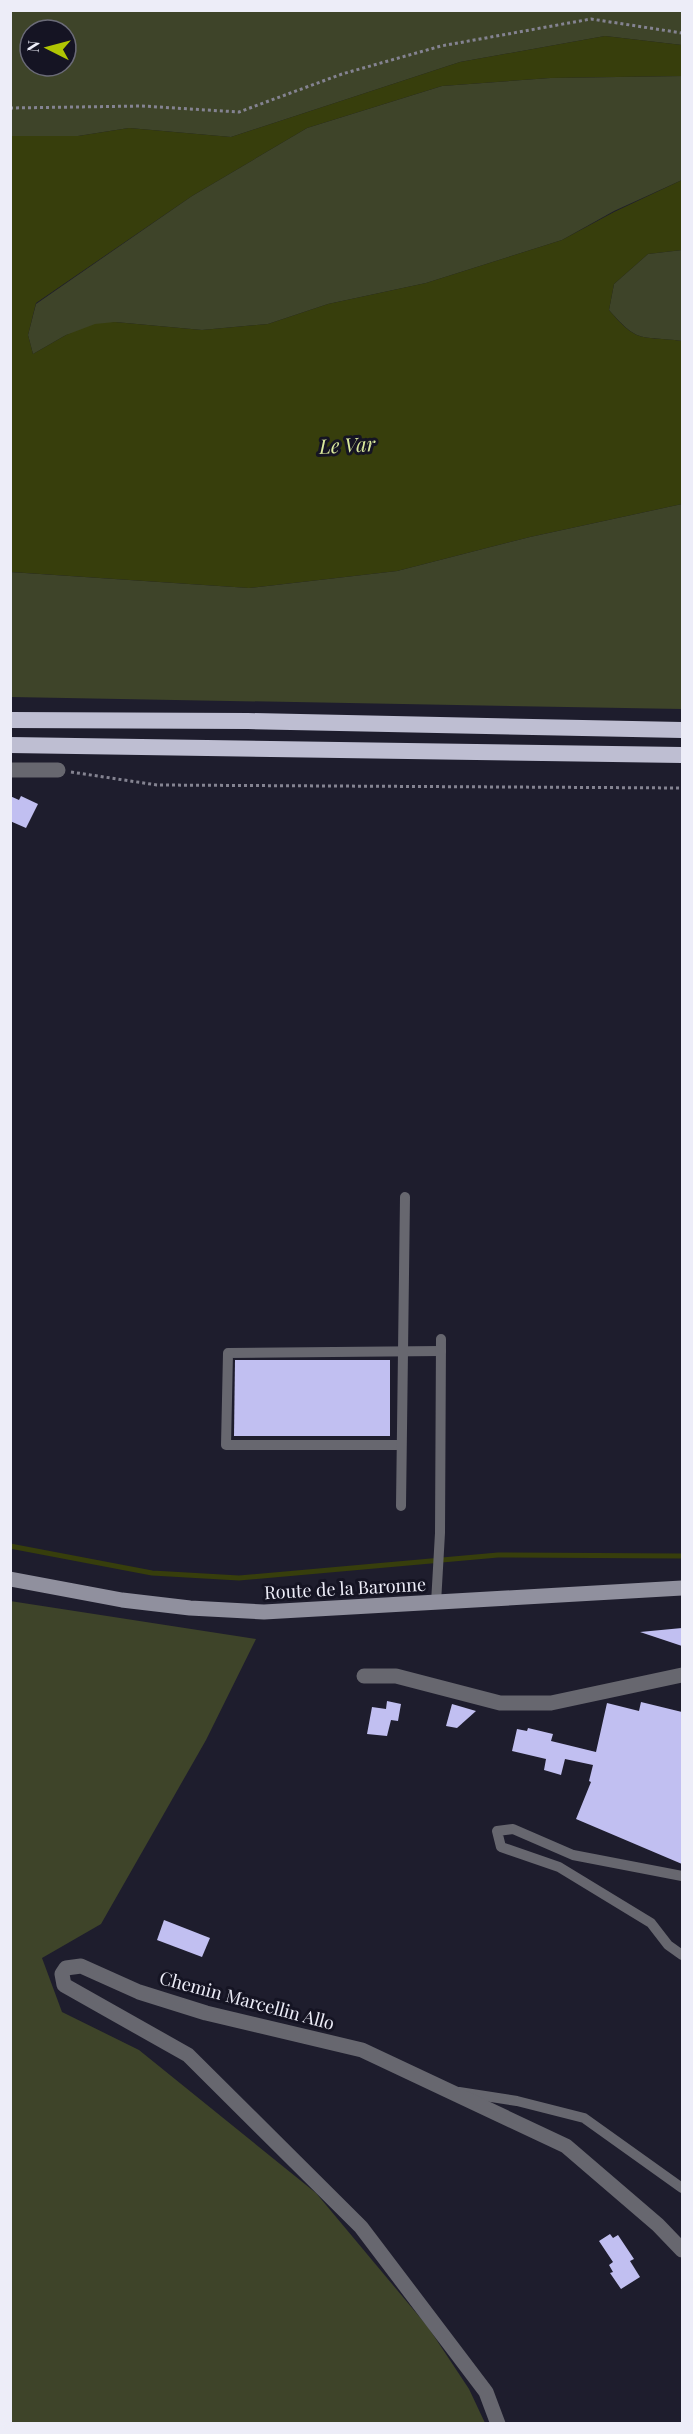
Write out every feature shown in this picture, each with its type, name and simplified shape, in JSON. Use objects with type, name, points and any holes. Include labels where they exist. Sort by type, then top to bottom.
[{"type":"highway","points":[[10,720],[248,721],[682,730]]},
{"type":"highway","points":[[10,745],[682,755]]},
{"type":"main road","name":"Route de la Baronne","points":[[10,1580],[122,1600],[264,1612],[682,1588]]},
{"type":"street","points":[[10,770],[58,770]]},
{"type":"street","points":[[364,1676],[396,1676],[500,1703],[551,1703],[682,1675]]},
{"type":"street","name":"Chemin Marcellin Allo","points":[[498,2424],[486,2392],[361,2227],[188,2055],[64,1985],[62,1974],[66,1968],[81,1966],[140,1992],[206,2013],[362,2050],[566,2145],[658,2224],[682,2250]]},
{"type":"lane","points":[[400,1506],[405,1197]]},
{"type":"lane","points":[[436,1603],[440,1533],[441,1339]]},
{"type":"lane","points":[[401,1445],[226,1445],[228,1353],[441,1351]]},
{"type":"lane","points":[[682,1876],[573,1855],[513,1829],[497,1831],[501,1847],[559,1867],[651,1923],[668,1945],[682,1955]]},
{"type":"lane","points":[[444,2089],[517,2101],[584,2118],[682,2188]]},
{"type":"path","points":[[10,108],[142,106],[239,112],[342,74],[441,46],[591,19],[682,33]]},
{"type":"path","points":[[58,770],[158,785],[682,788]]},
{"type":"shaded area","points":[[10,11],[682,11],[682,45],[605,36],[460,62],[231,137],[129,128],[78,136],[11,136]]},
{"type":"shaded area","points":[[682,76],[682,180],[614,211],[562,240],[426,283],[328,304],[268,324],[202,330],[115,322],[66,335],[33,354],[28,335],[36,304],[192,196],[307,128],[442,86],[550,78]]},
{"type":"shaded area","points":[[682,250],[682,341],[648,338],[634,334],[609,310],[614,284],[648,254]]},
{"type":"shaded area","points":[[682,504],[682,709],[11,697],[10,572],[249,588],[397,571],[530,537]]},
{"type":"shaded area","points":[[10,1601],[256,1639],[206,1740],[101,1924],[42,1958],[62,2012],[139,2050],[316,2193],[428,2327],[469,2389],[485,2423],[11,2423]]},
{"type":"water","name":"Le Var","points":[[605,36],[682,45],[682,76],[550,78],[442,86],[307,128],[192,196],[36,303],[28,335],[33,354],[66,335],[95,324],[115,322],[202,330],[268,324],[328,304],[426,283],[562,240],[682,180],[682,250],[648,254],[614,284],[609,310],[634,334],[648,338],[682,341],[682,504],[530,537],[397,571],[249,588],[11,572],[11,136],[78,136],[129,128],[231,137],[460,62]]},
{"type":"building","points":[[10,796],[19,800],[21,796],[38,804],[26,828],[10,821]]},
{"type":"building","points":[[235,1360],[390,1360],[390,1436],[234,1436]]},
{"type":"building","points":[[682,1628],[682,1646],[640,1632]]},
{"type":"building","points":[[387,1701],[401,1704],[398,1721],[391,1720],[387,1736],[367,1734],[372,1707],[386,1709]]},
{"type":"building","points":[[641,1702],[682,1712],[682,1864],[576,1819],[591,1782],[589,1781],[593,1765],[565,1759],[561,1775],[544,1770],[546,1759],[512,1751],[517,1729],[527,1731],[528,1728],[553,1734],[551,1741],[596,1752],[607,1703],[639,1711]]},
{"type":"building","points":[[452,1704],[476,1711],[457,1728],[446,1726]]},
{"type":"building","points":[[164,1920],[210,1938],[202,1957],[157,1940]]},
{"type":"building","points":[[610,2234],[613,2238],[618,2235],[634,2259],[630,2261],[640,2277],[621,2289],[610,2273],[613,2272],[609,2265],[613,2262],[599,2241]]},
{"type":"waterway","points":[[10,1546],[152,1573],[239,1578],[498,1555],[682,1556]]}]
